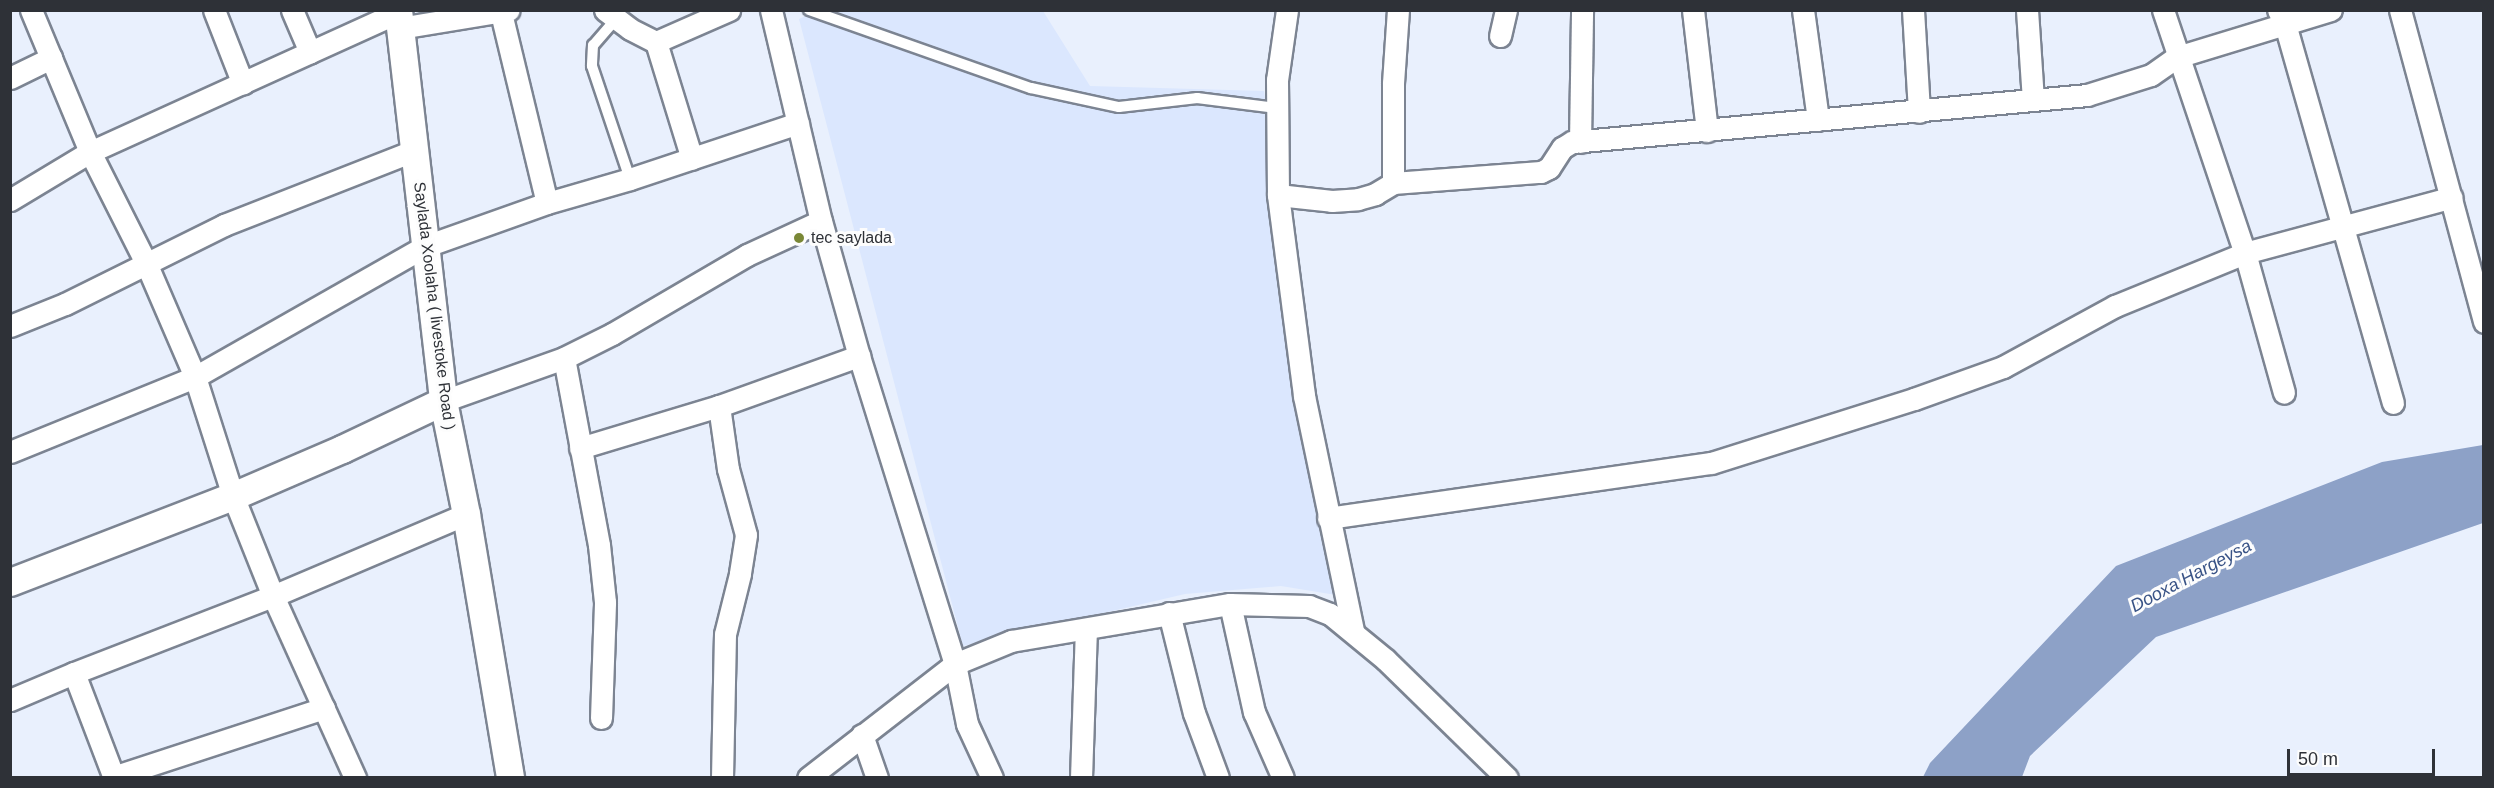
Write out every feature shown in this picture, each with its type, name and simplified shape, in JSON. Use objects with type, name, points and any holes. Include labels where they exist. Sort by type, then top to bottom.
[{"type":"street","points":[[31,10],[90,152],[146,263],[195,377],[233,496],[273,596],[355,777]]},
{"type":"street","points":[[214,10],[243,84]]},
{"type":"street","points":[[292,10],[310,52]]},
{"type":"street","points":[[656,42],[729,10]]},
{"type":"street","points":[[771,10],[821,221],[859,356],[955,664],[967,724],[992,777]]},
{"type":"street","points":[[1287,10],[1277,80],[1278,195],[1304,396],[1353,631]]},
{"type":"street","points":[[1393,183],[1393,83],[1398,10]]},
{"type":"street","points":[[1500,36],[1506,10]]},
{"type":"street","points":[[1580,142],[1582,10]]},
{"type":"street","points":[[1693,10],[1707,131]]},
{"type":"street","points":[[1803,10],[1818,120]]},
{"type":"street","points":[[1913,10],[1919,112]]},
{"type":"street","points":[[2027,10],[2033,100]]},
{"type":"street","points":[[2163,10],[2245,253],[2283,393]]},
{"type":"street","points":[[1278,195],[1332,201],[1358,199],[1375,194],[1393,183],[1533,174],[1549,168],[1567,144],[1580,142],[2087,95],[2151,75],[2178,57],[2282,17],[2331,10]]},
{"type":"street","points":[[2400,10],[2484,322]]},
{"type":"street","points":[[10,200],[90,152],[310,52],[398,17],[505,12],[548,203]]},
{"type":"street","points":[[611,15],[656,42],[692,159]]},
{"type":"street","name":"Saylada Xoolaha ( livestoke Road )","points":[[398,17],[443,401],[466,514],[510,777]]},
{"type":"street","points":[[2282,17],[2392,404]]},
{"type":"street","points":[[10,78],[51,58]]},
{"type":"street","points":[[10,452],[195,377],[426,246],[548,203],[630,179],[798,123]]},
{"type":"street","points":[[10,326],[65,304],[225,225],[415,150]]},
{"type":"street","points":[[1328,518],[1711,463],[1914,399],[2003,368],[2115,306],[2245,253],[2452,197]]},
{"type":"street","points":[[10,582],[233,496],[342,449],[443,401],[564,358],[612,334],[747,255],[821,221]]},
{"type":"street","points":[[580,448],[719,406],[859,356]]},
{"type":"street","points":[[564,358],[599,545],[605,602],[601,718]]},
{"type":"street","points":[[719,406],[728,469],[746,535],[740,574],[725,634],[722,777]]},
{"type":"street","points":[[10,700],[273,596],[466,514]]},
{"type":"street","points":[[1230,604],[1254,712],[1284,777]]},
{"type":"street","points":[[808,777],[955,664],[1011,641],[1230,604],[1309,606],[1330,615],[1353,631],[1415,687],[1507,777]]},
{"type":"street","points":[[1169,613],[1194,713],[1218,777]]},
{"type":"street","points":[[1081,777],[1086,629]]},
{"type":"street","points":[[74,673],[113,777],[324,708]]},
{"type":"street","points":[[862,735],[877,777]]},
{"type":"lane","points":[[809,10],[1031,88],[1119,107],[1197,98],[1276,108]]},
{"type":"lane","points":[[611,15],[593,45],[592,66],[630,179]]},
{"type":"shaded area","points":[[819,10],[1043,11],[1090,86],[1264,91],[1336,595],[1281,586],[1185,594],[963,646],[799,19]]},
{"type":"water","name":"Dooxa Hargeysa","points":[[2483,445],[2483,523],[2156,637],[2030,756],[2022,777],[1923,777],[1930,763],[2116,566],[2382,462]]},
{"type":"place","name":"tec saylada","points":[[799,238]]}]
